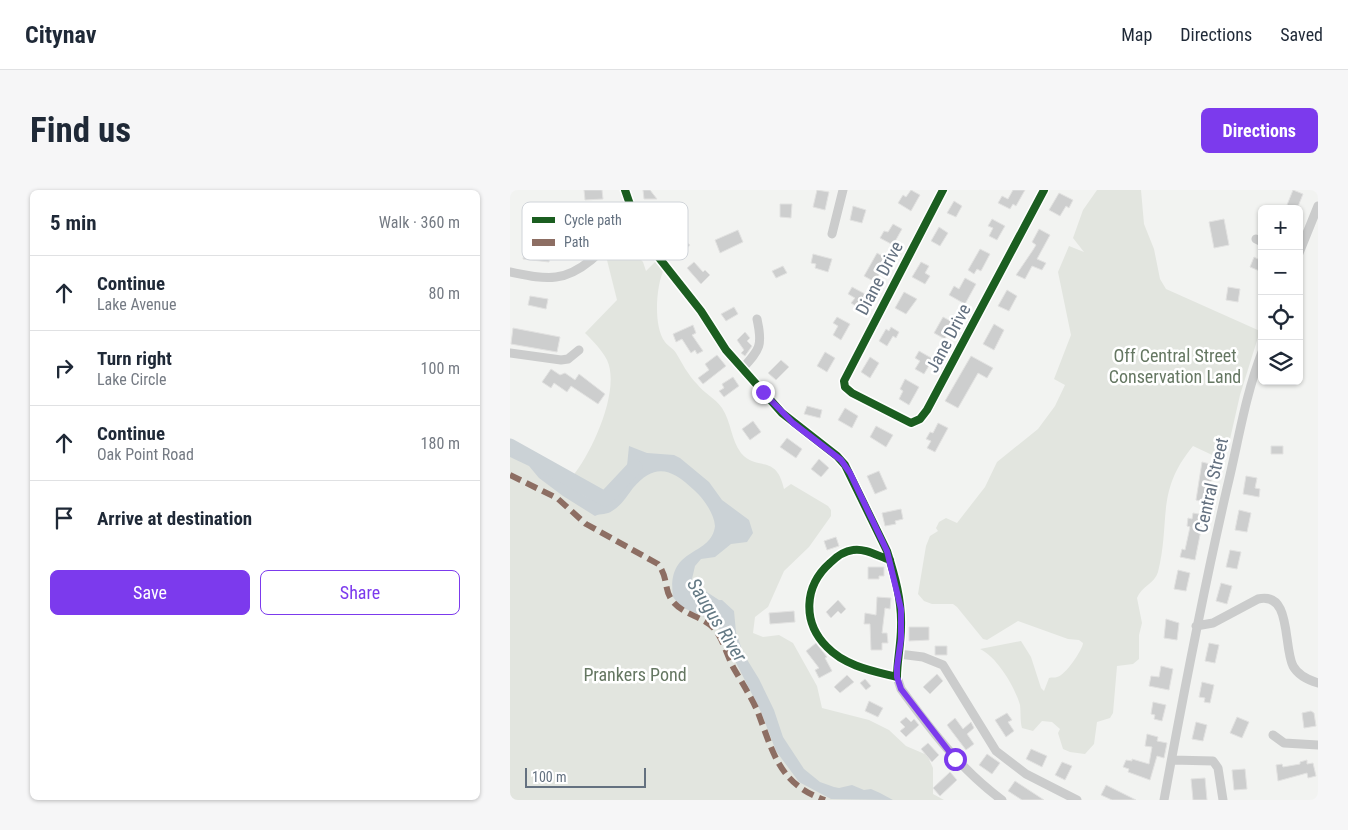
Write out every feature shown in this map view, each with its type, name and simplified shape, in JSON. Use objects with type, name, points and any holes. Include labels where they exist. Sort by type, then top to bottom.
[{"type":"street","points":[[626,190],[630,202]]},
{"type":"street","points":[[832,234],[843,190]]},
{"type":"street","name":"Diane Drive","points":[[844,381],[943,190]]},
{"type":"street","name":"Jane Drive","points":[[844,381],[846,387],[852,393],[904,421],[911,423],[920,419],[1044,190]]},
{"type":"street","points":[[1300,250],[1318,206]]},
{"type":"street","points":[[510,272],[550,277],[572,272],[590,260]]},
{"type":"street","points":[[661,260],[701,311],[726,350],[742,369],[793,423],[841,460],[850,473],[890,560],[901,609],[897,677],[901,689],[937,739],[955,759],[1002,800]]},
{"type":"street","points":[[742,369],[759,349],[761,340],[757,319]]},
{"type":"street","points":[[510,353],[561,360],[568,359],[579,350]]},
{"type":"street","name":"Central Street","points":[[1164,800],[1196,626],[1248,400],[1258,366]]},
{"type":"street","points":[[890,560],[861,550],[847,551],[838,556],[815,580],[811,589],[809,613],[815,632],[827,648],[861,668],[897,677]]},
{"type":"street","points":[[1196,626],[1213,623],[1258,599],[1266,597],[1276,602],[1282,611],[1293,666],[1302,677],[1318,682]]},
{"type":"street","points":[[899,654],[923,657],[943,665],[996,751],[1014,766],[1074,799]]},
{"type":"street","points":[[1273,735],[1284,744],[1318,745]]},
{"type":"street","points":[[1172,760],[1213,761],[1217,764],[1223,800]]},
{"type":"green space","name":"Off Central Street Conservation Land","points":[[1097,190],[1141,190],[1144,224],[1154,249],[1160,279],[1166,289],[1258,330],[1258,337],[1240,395],[1225,461],[1193,446],[1181,462],[1173,478],[1166,507],[1162,554],[1158,572],[1137,598],[1142,623],[1139,635],[1139,659],[1133,664],[1117,666],[1113,713],[1110,718],[1097,722],[1094,744],[1085,754],[1063,749],[1058,733],[1060,729],[1052,722],[1042,721],[1033,731],[1022,728],[1020,705],[1010,681],[999,665],[980,649],[1021,641],[1031,657],[1041,688],[1044,691],[1049,678],[1057,677],[1069,667],[1083,643],[1079,640],[1068,639],[1018,621],[987,640],[983,639],[953,604],[932,604],[924,601],[918,594],[926,546],[930,536],[938,531],[936,528],[939,522],[946,518],[957,523],[985,487],[997,462],[1038,429],[1055,406],[1065,385],[1054,379],[1071,335],[1058,272],[1069,246],[1084,252],[1073,238],[1083,210]]},
{"type":"green space","name":"Prankers Pond","points":[[607,260],[641,260],[646,271],[659,260],[664,269],[659,285],[657,306],[661,335],[665,342],[675,351],[694,380],[722,408],[741,453],[747,459],[771,467],[776,471],[781,478],[784,489],[791,484],[828,506],[831,510],[831,516],[809,547],[784,571],[768,607],[755,617],[753,633],[763,637],[779,635],[793,643],[817,686],[822,708],[869,720],[889,730],[906,746],[927,755],[933,768],[933,794],[944,800],[510,800],[510,448],[562,479],[572,477],[580,466],[596,437],[607,404],[610,388],[610,373],[607,360],[600,349],[585,333],[617,300]]},
{"type":"water","points":[[510,445],[535,456],[578,491],[592,499],[608,499],[616,495],[627,466],[629,446],[647,453],[674,455],[709,482],[722,500],[749,520],[753,533],[747,542],[731,544],[715,557],[701,559],[695,566],[692,579],[696,585],[722,600],[734,611],[736,632],[743,653],[759,679],[774,710],[783,737],[804,769],[820,782],[839,788],[852,785],[864,790],[871,789],[893,800],[831,799],[799,782],[776,751],[761,712],[719,629],[705,617],[681,607],[673,597],[673,580],[676,568],[682,560],[706,543],[712,536],[715,526],[708,506],[694,490],[671,473],[664,471],[656,472],[649,474],[641,480],[615,509],[595,516],[539,478],[529,466],[510,457]]},
{"type":"building","points":[[584,190],[602,190],[603,199],[585,200]]},
{"type":"building","points":[[643,190],[650,190],[657,199],[644,199]]},
{"type":"building","points":[[817,190],[829,192],[825,210],[813,207]]},
{"type":"building","points":[[911,190],[920,195],[911,211],[898,203],[903,195],[906,197]]},
{"type":"building","points":[[1013,190],[1025,190],[1016,206],[1013,204],[1010,209],[998,203],[1002,196],[1008,199]]},
{"type":"building","points":[[1293,190],[1303,194],[1299,205],[1287,205]]},
{"type":"building","points":[[1059,193],[1073,200],[1069,208],[1066,206],[1060,216],[1049,210]]},
{"type":"building","points":[[954,201],[962,206],[956,217],[947,213]]},
{"type":"building","points":[[780,204],[792,204],[791,218],[780,217]]},
{"type":"building","points":[[853,206],[866,210],[862,223],[850,220]]},
{"type":"building","points":[[992,219],[1005,226],[997,240],[989,236],[993,228],[988,226]]},
{"type":"building","points":[[1224,219],[1229,245],[1214,248],[1209,222]]},
{"type":"building","points":[[893,224],[902,229],[893,245],[880,238],[884,231],[888,232]]},
{"type":"building","points":[[939,227],[948,233],[940,246],[931,241]]},
{"type":"building","points":[[1039,229],[1050,235],[1037,259],[1046,263],[1042,270],[1032,266],[1025,279],[1016,275],[1036,245],[1032,242]]},
{"type":"building","points":[[738,230],[743,242],[720,253],[715,240]]},
{"type":"building","points":[[980,249],[990,254],[981,271],[977,269],[974,274],[968,270]]},
{"type":"building","points":[[877,253],[884,257],[881,264],[884,266],[875,282],[864,276]]},
{"type":"building","points":[[813,254],[832,259],[828,272],[815,268],[816,264],[811,263]]},
{"type":"building","points":[[1254,257],[1258,259],[1258,270],[1250,267]]},
{"type":"building","points":[[532,260],[549,260],[549,262]]},
{"type":"building","points":[[694,262],[703,272],[705,270],[710,275],[701,284],[687,268]]},
{"type":"building","points":[[921,262],[929,266],[925,273],[930,276],[925,284],[912,277]]},
{"type":"building","points":[[783,266],[787,273],[776,278],[772,271]]},
{"type":"building","points":[[965,278],[976,284],[965,304],[949,295],[954,286],[959,289]]},
{"type":"building","points":[[852,287],[867,295],[859,308],[851,303],[855,298],[848,294]]},
{"type":"building","points":[[1228,287],[1240,289],[1238,302],[1226,300]]},
{"type":"building","points":[[1007,290],[1017,296],[1009,311],[998,306]]},
{"type":"building","points":[[904,292],[917,299],[906,314],[895,308]]},
{"type":"building","points":[[530,296],[548,299],[546,309],[528,305]]},
{"type":"building","points":[[734,307],[738,314],[726,321],[721,314]]},
{"type":"building","points":[[837,317],[850,324],[841,340],[833,335],[838,326],[833,323]]},
{"type":"building","points":[[943,317],[954,323],[945,339],[934,333]]},
{"type":"building","points":[[994,324],[1004,330],[994,350],[983,344]]},
{"type":"building","points":[[693,325],[696,333],[692,335],[703,351],[697,354],[695,350],[691,353],[682,339],[676,342],[673,334]]},
{"type":"building","points":[[891,327],[899,332],[896,338],[893,336],[887,346],[879,341],[886,329],[889,331]]},
{"type":"building","points":[[513,328],[560,337],[557,352],[511,344]]},
{"type":"building","points":[[745,332],[750,338],[747,341],[752,346],[745,356],[741,353],[744,350],[737,340]]},
{"type":"building","points":[[919,351],[933,359],[924,374],[915,369],[920,361],[915,358]]},
{"type":"building","points":[[825,352],[835,358],[827,372],[817,366]]},
{"type":"building","points":[[717,355],[726,366],[703,384],[698,378],[709,370],[705,364]]},
{"type":"building","points":[[971,356],[993,368],[987,378],[978,373],[958,408],[945,401]]},
{"type":"building","points":[[870,357],[879,363],[870,378],[861,372]]},
{"type":"building","points":[[781,360],[789,367],[776,380],[768,373]]},
{"type":"building","points":[[551,369],[560,375],[565,373],[575,380],[579,374],[605,394],[598,404],[571,386],[567,392],[554,383],[551,388],[542,382]]},
{"type":"building","points":[[733,377],[739,386],[724,397],[719,391],[724,388],[722,384]]},
{"type":"building","points":[[905,379],[919,387],[909,405],[899,399],[903,391],[900,389]]},
{"type":"building","points":[[807,406],[822,410],[820,418],[804,414]]},
{"type":"building","points":[[845,408],[858,416],[852,428],[838,420]]},
{"type":"building","points":[[753,421],[761,432],[750,440],[742,429]]},
{"type":"building","points":[[938,423],[948,428],[935,452],[927,448],[931,441],[926,439],[930,432],[933,433]]},
{"type":"building","points":[[876,426],[893,435],[886,447],[870,437]]},
{"type":"building","points":[[787,438],[802,449],[796,458],[780,447]]},
{"type":"building","points":[[1271,446],[1283,446],[1283,454],[1271,454]]},
{"type":"building","points":[[819,459],[829,468],[821,477],[811,469]]},
{"type":"building","points":[[1202,462],[1214,465],[1208,498],[1205,497],[1204,502],[1196,500]]},
{"type":"building","points":[[879,471],[887,489],[875,494],[867,476]]},
{"type":"building","points":[[1246,476],[1257,478],[1255,488],[1260,489],[1259,497],[1243,494]]},
{"type":"building","points":[[901,509],[903,519],[895,521],[896,524],[885,526],[882,513]]},
{"type":"building","points":[[1239,510],[1251,513],[1247,532],[1235,530]]},
{"type":"building","points":[[1193,513],[1204,515],[1195,560],[1180,557],[1182,549],[1185,550],[1190,527],[1187,526],[1188,518],[1192,519]]},
{"type":"building","points":[[836,537],[839,546],[827,550],[824,541]]},
{"type":"building","points":[[1230,550],[1241,552],[1237,569],[1226,567]]},
{"type":"building","points":[[868,567],[884,567],[884,576],[879,576],[879,579],[868,579]]},
{"type":"building","points":[[1178,570],[1190,573],[1186,591],[1174,589]]},
{"type":"building","points":[[1221,583],[1232,586],[1227,604],[1216,601]]},
{"type":"building","points":[[877,597],[891,598],[890,609],[885,608],[882,633],[887,633],[888,643],[882,643],[882,650],[871,650],[870,624],[864,624],[865,613],[876,615]]},
{"type":"building","points":[[838,600],[846,609],[841,614],[838,611],[831,618],[826,612]]},
{"type":"building","points":[[794,611],[795,622],[770,624],[769,613]]},
{"type":"building","points":[[1166,619],[1179,623],[1177,640],[1164,638]]},
{"type":"building","points":[[909,627],[929,627],[929,640],[909,641]]},
{"type":"building","points":[[816,643],[827,657],[825,658],[832,671],[819,678],[815,670],[819,668],[806,651]]},
{"type":"building","points":[[1209,643],[1219,645],[1215,663],[1205,661]]},
{"type":"building","points":[[935,646],[947,646],[947,655],[935,655]]},
{"type":"building","points":[[1161,666],[1173,669],[1169,690],[1149,686],[1151,676],[1159,677]]},
{"type":"building","points":[[937,674],[943,681],[930,694],[923,687]]},
{"type":"building","points":[[847,675],[854,682],[840,693],[834,687]]},
{"type":"building","points":[[865,679],[871,686],[866,690],[860,683]]},
{"type":"building","points":[[1202,682],[1214,685],[1210,703],[1204,702],[1205,698],[1199,697]]},
{"type":"building","points":[[869,701],[883,708],[878,717],[865,711]]},
{"type":"building","points":[[1153,702],[1166,705],[1162,721],[1154,719],[1155,715],[1151,714]]},
{"type":"building","points":[[1311,711],[1314,713],[1316,726],[1304,728],[1302,713]]},
{"type":"building","points":[[1007,713],[1012,720],[1008,722],[1014,731],[1006,737],[995,720]]},
{"type":"building","points":[[906,717],[911,722],[914,719],[919,725],[906,737],[900,731],[905,727],[900,722]]},
{"type":"building","points":[[1237,717],[1249,722],[1242,738],[1230,733]]},
{"type":"building","points":[[955,718],[963,729],[971,722],[974,728],[967,734],[974,744],[966,750],[947,725]]},
{"type":"building","points":[[1196,722],[1207,725],[1203,741],[1192,739]]},
{"type":"building","points":[[1147,734],[1158,737],[1157,741],[1167,743],[1164,758],[1157,756],[1150,780],[1128,772],[1129,769],[1123,767],[1126,760],[1132,761],[1132,759],[1149,764],[1152,747],[1145,746]]},
{"type":"building","points":[[928,743],[939,755],[932,762],[921,749]]},
{"type":"building","points":[[1031,749],[1047,756],[1042,767],[1026,759]]},
{"type":"building","points":[[987,754],[1000,763],[992,774],[979,765]]},
{"type":"building","points":[[1307,760],[1307,764],[1313,763],[1316,776],[1308,778],[1307,773],[1278,781],[1276,765],[1282,764],[1283,767],[1300,764],[1300,762]]},
{"type":"building","points":[[1062,762],[1072,766],[1065,780],[1055,775]]},
{"type":"building","points":[[1245,769],[1247,789],[1234,790],[1232,770]]},
{"type":"building","points":[[950,772],[957,780],[940,796],[933,788]]},
{"type":"building","points":[[1205,778],[1207,800],[1193,800],[1191,779]]},
{"type":"building","points":[[1015,781],[1044,800],[1022,800],[1008,791]]},
{"type":"building","points":[[1106,785],[1136,800],[1112,800],[1101,795]]},
{"type":"waterway","name":"Saugus River","points":[[510,446],[605,499],[635,467]]},
{"type":"marked path","points":[[510,475],[557,498],[586,524],[658,564],[663,573],[669,595],[676,605],[687,613],[707,622],[722,640],[733,667],[757,710],[779,764],[797,785],[825,800]]},
{"type":"cycle path","points":[[625,190],[629,202]]},
{"type":"cycle path","points":[[943,190],[844,381],[845,387],[852,393],[911,423],[920,419],[927,410],[1044,190]]},
{"type":"cycle path","points":[[661,260],[701,311],[726,350],[782,413],[837,456],[845,465],[890,560]]},
{"type":"cycle path","points":[[862,550],[890,560],[899,598],[901,617],[897,677],[860,667],[834,653],[827,647],[813,627],[809,604],[815,582],[821,572],[843,553],[862,550]]},
{"type":"route","points":[[763,392],[793,423],[837,456],[850,473],[887,551],[896,580],[901,609],[901,639],[897,677],[901,689],[937,739],[955,759]]}]
